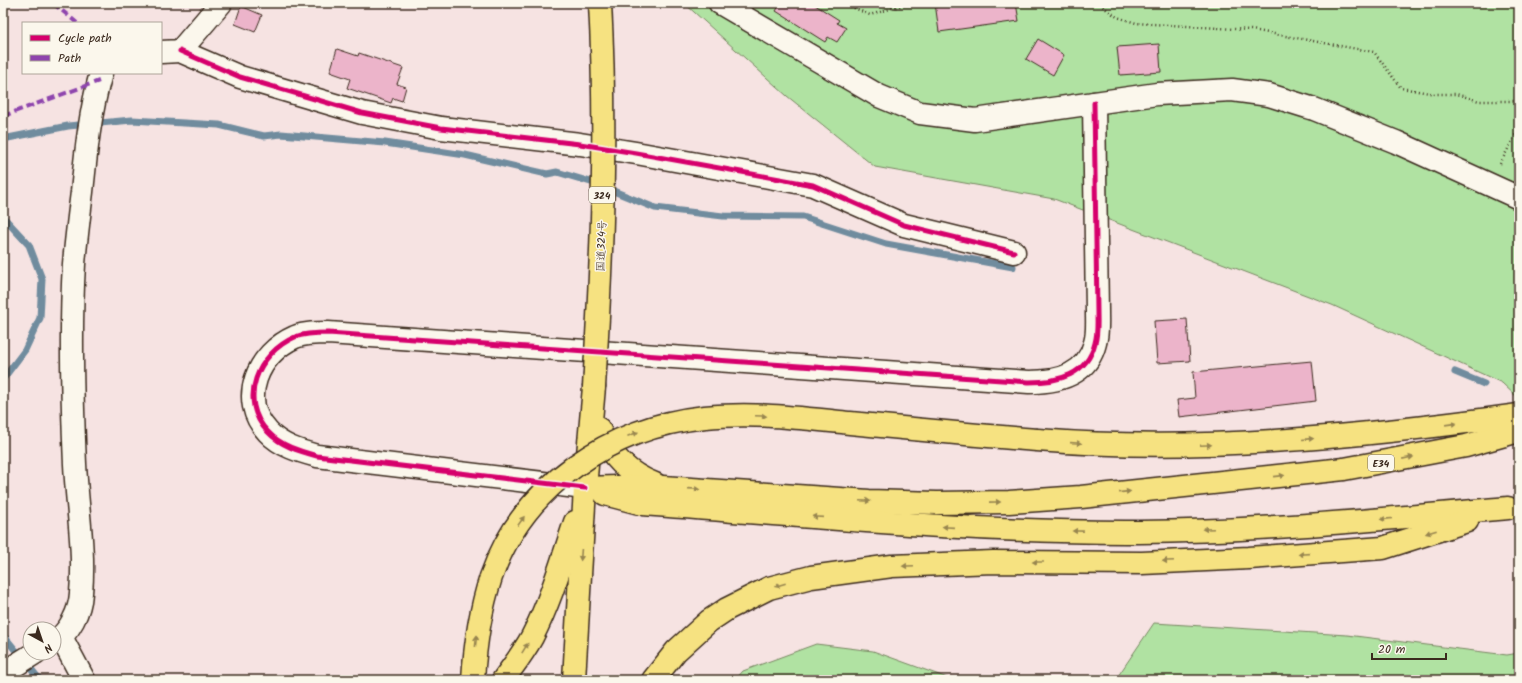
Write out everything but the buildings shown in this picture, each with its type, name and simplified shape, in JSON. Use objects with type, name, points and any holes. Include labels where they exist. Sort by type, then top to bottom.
[{"type":"highway","name":"国道324号","points":[[585,488],[599,311],[603,135],[600,3]]},
{"type":"highway","points":[[593,396],[596,424],[603,439],[620,463],[644,480],[662,487]]},
{"type":"highway","points":[[473,680],[477,634],[481,613],[492,576],[509,540],[532,506],[562,475],[580,462],[617,440],[657,426],[686,420],[730,415],[792,418],[1093,445],[1150,446],[1255,443],[1430,427],[1519,415]]},
{"type":"highway","name":"E34","points":[[662,487],[869,501],[937,503],[1009,502],[1073,497],[1344,469],[1466,446],[1519,431]]},
{"type":"highway","points":[[585,488],[662,487]]},
{"type":"highway","points":[[585,488],[643,504],[978,529],[1139,532],[1247,528],[1362,522],[1514,507]]},
{"type":"highway","points":[[503,680],[531,638],[544,611],[556,580],[585,488]]},
{"type":"highway","points":[[574,680],[585,488]]},
{"type":"highway","points":[[654,680],[676,651],[709,621],[728,609],[769,588],[811,577],[860,570],[921,565],[993,562],[1142,562],[1249,558],[1383,548],[1514,507]]},
{"type":"street","points":[[221,3],[171,52],[240,77],[362,113],[441,128],[580,144],[813,185],[904,226],[1014,252]]},
{"type":"street","points":[[720,3],[879,96],[920,113],[975,120],[1157,94],[1232,90],[1269,95],[1314,109],[1396,142],[1519,198]]},
{"type":"street","points":[[62,633],[78,613],[81,594],[82,566],[75,464],[72,344],[74,263],[94,94],[101,74]]},
{"type":"street","points":[[585,488],[317,456],[296,450],[280,443],[260,422],[254,410],[252,395],[254,382],[260,368],[269,355],[281,344],[296,336],[312,333],[1029,382],[1048,382],[1062,379],[1084,364],[1096,342],[1097,312],[1094,104]]},
{"type":"street","points":[[62,647],[84,680]]},
{"type":"street","points":[[3,673],[23,661]]},
{"type":"path","points":[[843,3],[870,15],[910,3]]},
{"type":"path","points":[[1101,3],[1102,6],[1117,17],[1136,23],[1252,30],[1374,52],[1401,88],[1435,94],[1456,94],[1479,101],[1519,101]]},
{"type":"path","points":[[1489,185],[1519,128]]},
{"type":"green space","points":[[684,3],[1519,3],[1519,399],[1502,383],[1332,305],[1054,199],[875,167],[787,96]]},
{"type":"green space","points":[[1154,623],[1347,635],[1507,655],[1519,653],[1519,680],[1112,680],[1118,676]]},
{"type":"green space","points":[[816,644],[873,651],[953,680],[735,680],[743,671]]},
{"type":"waterway","points":[[3,139],[68,126],[132,120],[219,125],[264,136],[281,134],[385,143],[465,155],[547,174],[557,172],[594,183],[655,208],[723,216],[803,217],[886,244],[1013,267]]},
{"type":"waterway","points":[[3,217],[29,245],[42,279],[40,318],[25,350],[3,379]]},
{"type":"waterway","points":[[1455,372],[1484,384]]},
{"type":"waterway","points":[[3,635],[40,680]]},
{"type":"marked path","points":[[53,3],[76,22]]},
{"type":"marked path","points":[[3,116],[99,81]]},
{"type":"cycle path","points":[[180,51],[240,77],[362,113],[441,128],[580,144],[813,185],[904,225],[1014,252]]},
{"type":"cycle path","points":[[585,488],[317,456],[304,452],[284,444],[273,437],[259,419],[254,406],[253,392],[256,378],[262,366],[271,354],[282,344],[295,337],[315,333],[1029,382],[1040,382],[1061,378],[1079,369],[1086,363],[1091,354],[1097,335],[1094,103]]}]
